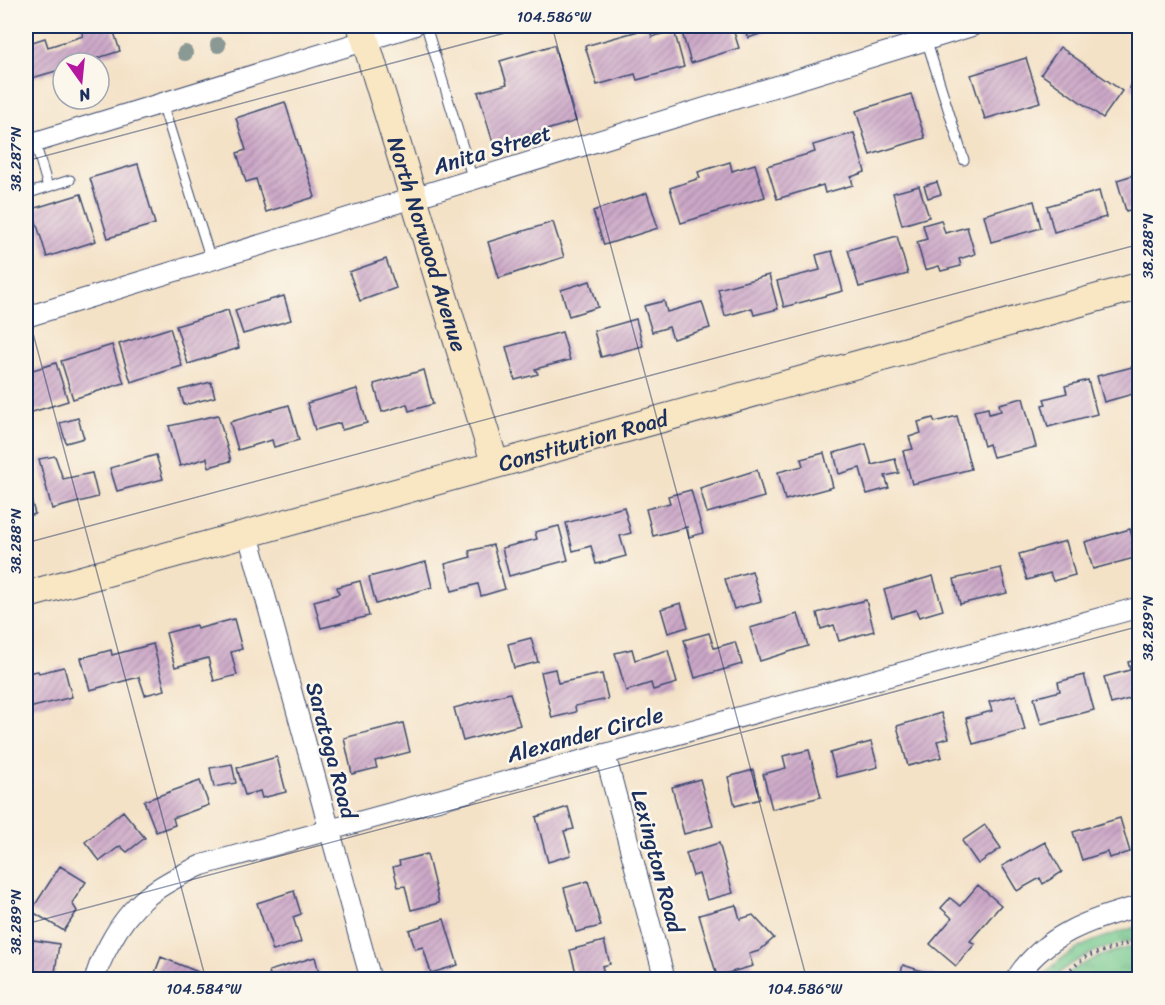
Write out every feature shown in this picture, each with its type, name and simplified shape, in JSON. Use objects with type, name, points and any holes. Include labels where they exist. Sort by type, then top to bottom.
[{"type":"street","points":[[30,144],[162,103],[364,33],[413,26]]},
{"type":"street","name":"Anita Street","points":[[26,317],[967,26]]},
{"type":"street","name":"North Norwood Avenue","points":[[364,33],[495,464]]},
{"type":"street","name":"Constitution Road","points":[[26,595],[1140,286]]},
{"type":"street","name":"Saratoga Road","points":[[248,534],[371,980]]},
{"type":"street","name":"Alexander Circle","points":[[95,980],[120,923],[142,898],[170,879],[202,865],[1140,607]]},
{"type":"street","name":"Lexington Road","points":[[605,754],[665,980]]},
{"type":"street","points":[[1015,980],[1027,962],[1051,941],[1078,925],[1140,906]]},
{"type":"lane","points":[[426,26],[473,180]]},
{"type":"lane","points":[[926,39],[964,160]]},
{"type":"lane","points":[[162,103],[211,260]]},
{"type":"lane","points":[[30,144],[48,187]]},
{"type":"lane","points":[[26,194],[70,180]]},
{"type":"path","points":[[1057,980],[1087,956],[1140,940]]},
{"type":"green space","points":[[1139,926],[1139,939],[1092,953],[1073,963],[1052,979],[1041,979],[1073,951],[1098,939]]},
{"type":"green space","points":[[1139,945],[1139,979],[1061,979],[1079,966],[1098,957]]},
{"type":"building","points":[[80,26],[112,26],[120,51],[111,54],[111,51],[51,51],[51,72],[32,78],[26,58],[26,44],[45,38],[48,47],[83,36]]},
{"type":"building","points":[[680,26],[732,26],[739,48],[691,63]]},
{"type":"building","points":[[743,26],[784,26],[748,38]]},
{"type":"building","points":[[649,28],[652,37],[674,30],[684,67],[637,80],[635,74],[597,85],[585,46]]},
{"type":"building","points":[[554,45],[576,121],[494,146],[478,92],[507,84],[500,61]]},
{"type":"building","points":[[1060,47],[1122,91],[1103,118],[1041,74]]},
{"type":"building","points":[[1026,58],[1040,102],[985,119],[971,75]]},
{"type":"building","points":[[1140,65],[1140,92],[1130,88]]},
{"type":"building","points":[[911,94],[925,138],[870,155],[856,111]]},
{"type":"building","points":[[285,102],[315,197],[266,212],[256,179],[246,182],[237,153],[246,150],[236,118]]},
{"type":"building","points":[[854,133],[865,172],[851,177],[853,185],[825,193],[823,185],[777,199],[767,166],[815,152],[813,145]]},
{"type":"building","points":[[730,162],[732,171],[755,164],[765,197],[681,223],[670,188],[700,178],[698,172]]},
{"type":"building","points":[[138,164],[155,224],[108,238],[90,178]]},
{"type":"building","points":[[1140,173],[1140,207],[1126,211],[1117,180]]},
{"type":"building","points":[[937,182],[941,194],[928,198],[924,186]]},
{"type":"building","points":[[919,186],[929,217],[902,225],[893,193]]},
{"type":"building","points":[[1099,191],[1106,217],[1054,232],[1047,206]]},
{"type":"building","points":[[647,193],[658,228],[604,245],[593,211]]},
{"type":"building","points":[[81,194],[96,241],[47,257],[32,209]]},
{"type":"building","points":[[1034,201],[1041,228],[991,242],[984,215]]},
{"type":"building","points":[[941,220],[945,233],[967,227],[975,254],[959,259],[961,266],[941,271],[939,266],[925,270],[917,242],[927,239],[923,225]]},
{"type":"building","points":[[553,222],[564,257],[499,278],[488,242]]},
{"type":"building","points":[[897,236],[908,274],[859,287],[848,250]]},
{"type":"building","points":[[832,251],[843,291],[784,307],[777,281],[820,270],[816,255]]},
{"type":"building","points":[[386,259],[396,288],[360,301],[349,272]]},
{"type":"building","points":[[769,275],[778,309],[754,315],[752,308],[725,316],[718,289]]},
{"type":"building","points":[[590,281],[598,307],[569,316],[561,290]]},
{"type":"building","points":[[284,296],[291,320],[243,334],[235,310]]},
{"type":"building","points":[[664,301],[667,312],[702,302],[710,328],[673,339],[669,327],[652,332],[644,306]]},
{"type":"building","points":[[228,310],[239,348],[188,364],[176,326]]},
{"type":"building","points":[[636,319],[643,346],[601,357],[594,331]]},
{"type":"building","points":[[170,328],[182,366],[131,382],[119,344]]},
{"type":"building","points":[[562,332],[570,360],[535,369],[538,374],[515,380],[506,347]]},
{"type":"building","points":[[112,345],[124,383],[73,399],[61,361]]},
{"type":"building","points":[[56,363],[68,401],[26,414],[26,372]]},
{"type":"building","points":[[1140,365],[1140,392],[1104,402],[1097,376]]},
{"type":"building","points":[[424,370],[433,404],[409,411],[407,404],[382,412],[374,384]]},
{"type":"building","points":[[1088,380],[1097,414],[1048,427],[1042,405],[1046,404],[1044,399],[1067,393],[1065,386]]},
{"type":"building","points":[[211,382],[215,397],[184,405],[180,390]]},
{"type":"building","points":[[357,389],[367,423],[342,430],[340,423],[315,430],[307,403]]},
{"type":"building","points":[[1023,398],[1036,447],[993,457],[989,444],[984,446],[974,411],[988,408],[989,414],[1001,411],[999,404]]},
{"type":"building","points":[[289,405],[299,440],[274,447],[272,440],[238,450],[230,422]]},
{"type":"building","points":[[218,415],[231,461],[209,467],[207,458],[180,466],[169,426]]},
{"type":"building","points":[[957,416],[971,469],[912,484],[903,451],[913,449],[909,437],[921,433],[918,422],[933,418],[935,422]]},
{"type":"building","points":[[78,418],[84,438],[66,443],[60,423]]},
{"type":"building","points":[[866,444],[872,465],[895,459],[899,473],[885,476],[889,488],[867,494],[860,468],[839,474],[834,453]]},
{"type":"building","points":[[824,453],[833,487],[785,500],[778,472],[803,466],[801,459]]},
{"type":"building","points":[[156,455],[163,479],[117,491],[110,468]]},
{"type":"building","points":[[55,456],[63,479],[92,473],[98,497],[52,509],[39,459]]},
{"type":"building","points":[[757,470],[764,497],[707,513],[700,488]]},
{"type":"building","points":[[26,481],[35,514],[26,517]]},
{"type":"building","points":[[691,490],[703,533],[689,537],[687,527],[653,536],[646,509],[670,503],[668,496]]},
{"type":"building","points":[[624,507],[631,533],[620,536],[626,556],[596,564],[591,546],[573,551],[566,523]]},
{"type":"building","points":[[559,526],[568,560],[509,576],[502,548],[537,539],[535,532]]},
{"type":"building","points":[[1130,529],[1138,557],[1093,569],[1085,542]]},
{"type":"building","points":[[1066,541],[1075,575],[1053,581],[1050,573],[1027,580],[1019,554]]},
{"type":"building","points":[[493,545],[505,589],[481,596],[478,584],[452,591],[445,564],[471,557],[469,551]]},
{"type":"building","points":[[426,562],[432,587],[376,604],[369,577]]},
{"type":"building","points":[[1001,568],[1007,593],[960,604],[954,579]]},
{"type":"building","points":[[752,571],[761,601],[734,609],[725,579]]},
{"type":"building","points":[[933,576],[943,610],[919,617],[916,610],[892,617],[884,590]]},
{"type":"building","points":[[360,581],[369,616],[321,628],[314,601],[339,594],[337,587]]},
{"type":"building","points":[[866,600],[874,631],[839,641],[834,625],[821,629],[817,613]]},
{"type":"building","points":[[681,603],[688,627],[668,633],[661,609]]},
{"type":"building","points":[[798,614],[808,646],[760,661],[750,628]]},
{"type":"building","points":[[234,619],[242,649],[231,652],[237,675],[214,681],[208,658],[175,667],[166,633],[196,625],[197,629]]},
{"type":"building","points":[[709,633],[714,648],[735,642],[742,664],[695,678],[684,640]]},
{"type":"building","points":[[531,638],[538,662],[514,668],[508,644]]},
{"type":"building","points":[[153,644],[165,690],[145,695],[139,677],[90,690],[81,658],[111,650],[112,655]]},
{"type":"building","points":[[632,649],[635,660],[668,650],[677,683],[653,690],[651,683],[626,691],[615,653]]},
{"type":"building","points":[[1140,659],[1140,696],[1111,704],[1104,677],[1130,670],[1128,662]]},
{"type":"building","points":[[64,667],[72,697],[29,708],[32,720],[26,721],[26,673],[38,671],[39,673]]},
{"type":"building","points":[[555,669],[558,683],[602,674],[608,699],[575,706],[576,712],[552,718],[541,672]]},
{"type":"building","points":[[1084,675],[1094,710],[1041,724],[1034,698],[1060,691],[1058,682]]},
{"type":"building","points":[[510,693],[520,725],[463,741],[454,708]]},
{"type":"building","points":[[1016,695],[1025,730],[973,744],[966,718],[992,711],[989,702]]},
{"type":"building","points":[[941,713],[949,738],[937,741],[942,757],[908,766],[897,726]]},
{"type":"building","points":[[403,723],[410,752],[375,761],[377,768],[352,774],[344,738]]},
{"type":"building","points":[[871,742],[878,767],[837,777],[830,753]]},
{"type":"building","points":[[809,750],[821,797],[772,809],[763,774],[786,768],[783,756]]},
{"type":"building","points":[[277,757],[286,792],[262,798],[260,791],[245,795],[237,768]]},
{"type":"building","points":[[232,764],[236,783],[214,787],[210,768]]},
{"type":"building","points":[[753,770],[760,799],[735,806],[728,777]]},
{"type":"building","points":[[700,779],[713,826],[684,834],[672,787]]},
{"type":"building","points":[[200,781],[209,805],[173,818],[175,825],[156,832],[144,801]]},
{"type":"building","points":[[568,807],[574,829],[564,831],[571,855],[548,862],[536,817]]},
{"type":"building","points":[[123,811],[145,838],[127,852],[120,846],[100,861],[85,842]]},
{"type":"building","points":[[1120,818],[1130,852],[1109,858],[1107,852],[1082,860],[1073,832]]},
{"type":"building","points":[[985,825],[1001,848],[978,864],[962,841]]},
{"type":"building","points":[[1045,842],[1062,872],[1043,884],[1040,878],[1017,891],[1002,866]]},
{"type":"building","points":[[719,843],[733,893],[707,900],[699,874],[693,876],[686,853]]},
{"type":"building","points":[[427,854],[439,903],[411,910],[405,886],[398,887],[393,867],[400,865],[399,861]]},
{"type":"building","points":[[60,866],[86,882],[72,903],[77,911],[64,931],[31,911]]},
{"type":"building","points":[[588,881],[601,926],[576,932],[564,888]]},
{"type":"building","points":[[978,885],[1001,905],[970,941],[975,944],[956,966],[930,944],[952,918],[941,908],[950,898],[960,906]]},
{"type":"building","points":[[294,891],[301,914],[293,917],[301,942],[273,951],[257,903]]},
{"type":"building","points":[[736,905],[740,919],[753,915],[774,938],[759,951],[749,954],[753,966],[717,976],[699,915]]},
{"type":"building","points":[[444,919],[458,965],[431,973],[423,947],[415,949],[409,930]]},
{"type":"building","points":[[27,939],[59,944],[54,980],[26,980]]},
{"type":"building","points":[[604,941],[610,964],[602,966],[606,980],[578,980],[570,950]]},
{"type":"building","points":[[161,957],[198,972],[195,980],[153,978]]},
{"type":"building","points":[[315,957],[321,980],[271,980],[269,971]]},
{"type":"building","points":[[903,965],[947,979],[947,980],[899,980]]}]
